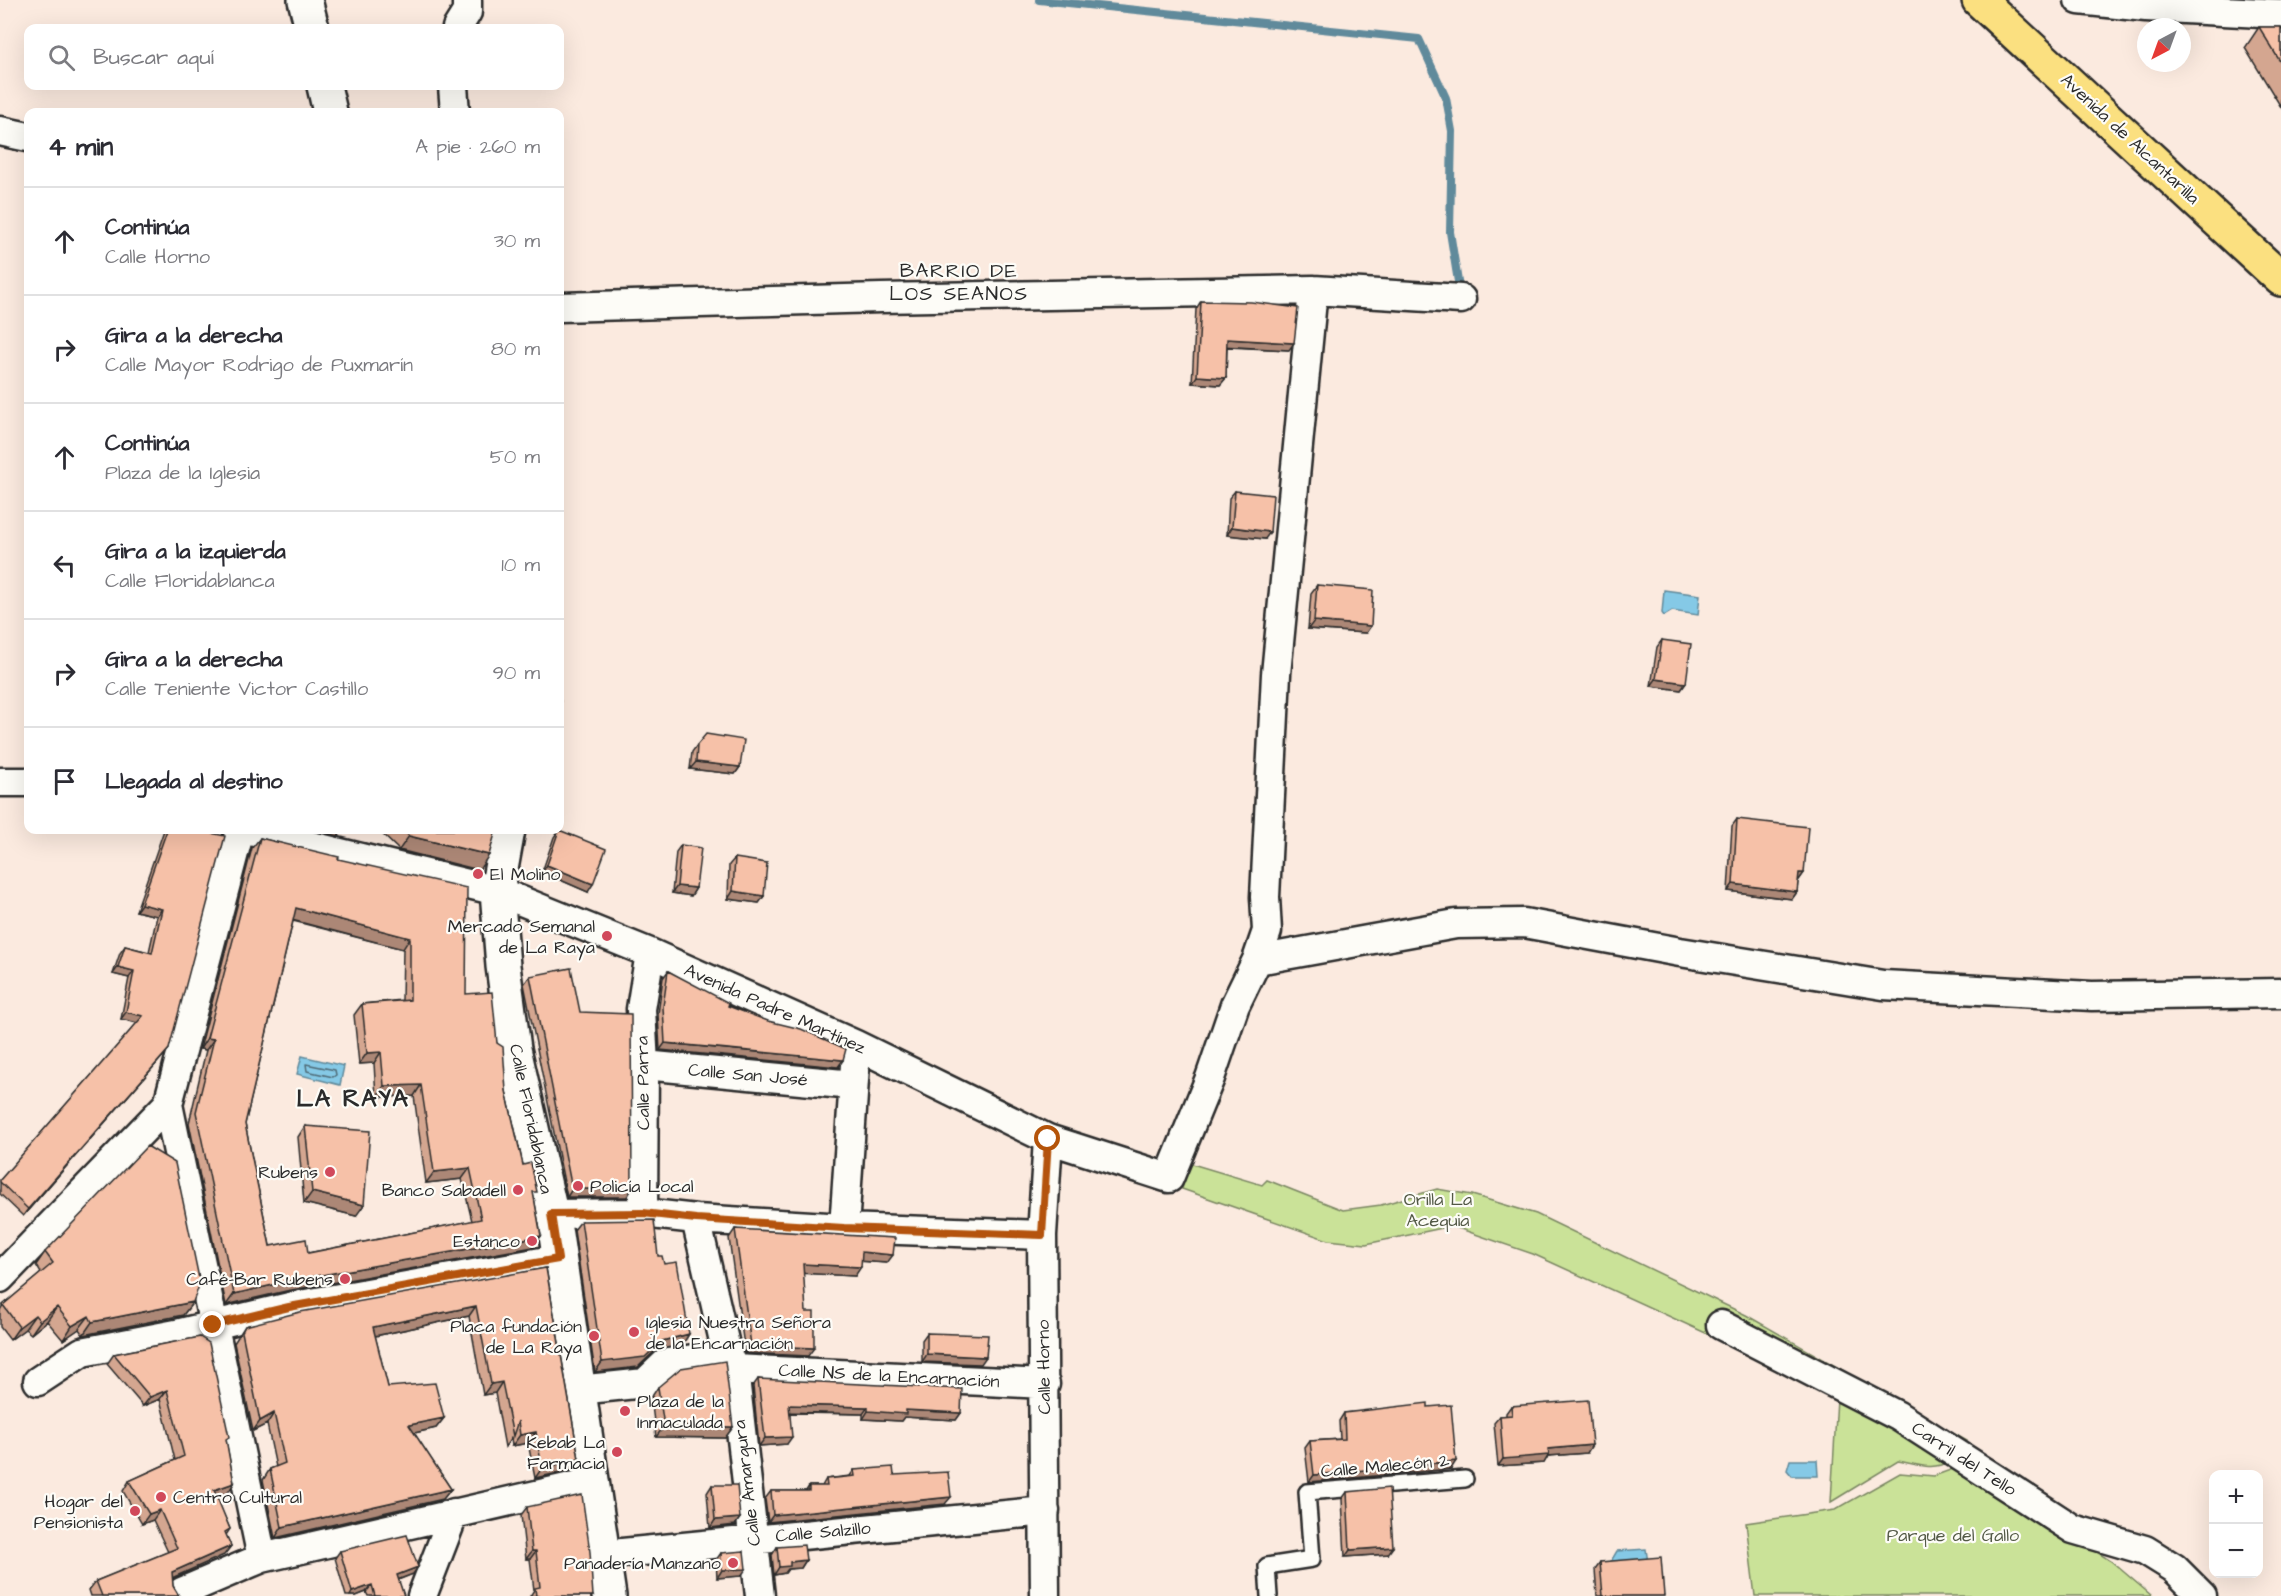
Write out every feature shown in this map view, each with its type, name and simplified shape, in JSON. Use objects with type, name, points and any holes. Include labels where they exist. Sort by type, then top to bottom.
[{"type":"main road","points":[[305,0],[311,24]]},
{"type":"main road","name":"Avenida de Alcantarilla","points":[[1988,3],[2281,279]]},
{"type":"main road","points":[[325,90],[329,108]]},
{"type":"main road","name":"Calle Floridablanca","points":[[507,834],[497,891],[503,966],[514,1049],[551,1214],[609,1596]]},
{"type":"street","points":[[460,24],[467,12],[467,0]]},
{"type":"street","points":[[2079,0],[2146,7],[2281,14]]},
{"type":"street","points":[[453,90],[455,108]]},
{"type":"street","points":[[0,131],[24,136]]},
{"type":"street","points":[[1313,290],[1276,674],[1265,897],[1267,931],[1257,960],[1456,924],[1524,923],[1680,952],[1883,985],[2091,996],[2281,993]]},
{"type":"street","points":[[564,307],[1313,290],[1461,299]]},
{"type":"street","points":[[0,782],[24,782]]},
{"type":"street","points":[[239,834],[168,1104],[262,1558]]},
{"type":"street","name":"Avenida Padre Martínez","points":[[262,834],[497,891],[650,954],[856,1045],[1048,1139],[1169,1178],[1210,1078],[1235,1005],[1257,960]]},
{"type":"street","name":"Calle Parra","points":[[643,1213],[644,1065],[641,1009],[650,954]]},
{"type":"street","points":[[844,1228],[856,1045]]},
{"type":"street","name":"Calle San José","points":[[644,1065],[853,1085]]},
{"type":"street","points":[[0,1278],[168,1104]]},
{"type":"street","name":"Calle Horno","points":[[1045,1596],[1042,1235],[1048,1139]]},
{"type":"street","points":[[551,1214],[643,1213],[696,1219],[844,1228],[1042,1235]]},
{"type":"street","name":"Calle Amargura","points":[[696,1219],[730,1362],[760,1596]]},
{"type":"street","points":[[38,1381],[82,1352],[289,1307],[558,1259]]},
{"type":"street","name":"Carril del Tello","points":[[1721,1325],[1898,1416],[2073,1529],[2145,1550],[2174,1568],[2202,1596]]},
{"type":"street","name":"Calle NS de la Encarnación","points":[[578,1390],[645,1383],[666,1363],[730,1362],[1045,1384]]},
{"type":"street","points":[[183,1596],[182,1592],[262,1558],[593,1482]]},
{"type":"street","name":"Calle Salzillo","points":[[602,1555],[1045,1511]]},
{"type":"street","points":[[422,1596],[454,1513]]},
{"type":"lane","name":"Calle Malecón 2","points":[[1269,1596],[1267,1566],[1312,1559],[1307,1492],[1465,1479]]},
{"type":"green space","name":"Orilla La Acequia","points":[[1189,1163],[1262,1185],[1267,1180],[1343,1210],[1381,1205],[1437,1189],[1472,1195],[1536,1214],[1746,1315],[1967,1441],[1959,1452],[1944,1464],[1929,1466],[1898,1461],[1831,1502],[1837,1398],[1734,1346],[1533,1254],[1452,1226],[1366,1244],[1328,1240],[1182,1189]]},
{"type":"green space","name":"Parque del Gallo","points":[[1961,1466],[2111,1561],[2152,1596],[1755,1596],[1746,1523],[1835,1510],[1900,1473],[1934,1476]]},
{"type":"water","points":[[1664,590],[1700,595],[1698,615],[1672,611],[1664,616],[1662,613]]},
{"type":"water","points":[[302,1056],[344,1066],[340,1085],[297,1074]]},
{"type":"water","points":[[1790,1460],[1817,1460],[1818,1476],[1792,1476],[1787,1470]]},
{"type":"water","points":[[1646,1549],[1648,1563],[1611,1561],[1617,1551]]},
{"type":"building","points":[[2259,27],[2281,27],[2281,63]]},
{"type":"building","points":[[1201,301],[1251,302],[1298,308],[1294,343],[1227,339],[1226,378],[1197,376]]},
{"type":"building","points":[[1235,491],[1273,495],[1270,532],[1232,527]]},
{"type":"building","points":[[1317,585],[1373,590],[1371,626],[1314,621]]},
{"type":"building","points":[[1662,640],[1691,644],[1686,683],[1656,679]]},
{"type":"building","points":[[706,734],[744,740],[740,767],[696,762],[697,745]]},
{"type":"building","points":[[1737,819],[1808,827],[1804,873],[1799,873],[1797,892],[1733,884]]},
{"type":"building","points":[[564,832],[606,849],[593,884],[547,865],[558,834],[564,834]]},
{"type":"building","points":[[166,834],[225,836],[169,1049],[28,1209],[0,1180],[143,1016],[126,1012],[134,971],[118,967],[125,946],[152,953],[162,909],[141,904]]},
{"type":"building","points":[[407,834],[495,834],[489,855]]},
{"type":"building","points":[[260,838],[339,857],[338,859],[467,888],[466,994],[492,992],[497,1043],[503,1047],[506,1091],[523,1165],[531,1163],[537,1192],[533,1192],[541,1236],[294,1280],[234,1294],[196,1112],[214,1039],[207,1038]],"holes":[[[296,908],[410,938],[410,1000],[362,1004],[367,1053],[381,1052],[384,1086],[421,1085],[434,1172],[470,1168],[481,1219],[308,1253],[306,1239],[270,1246],[245,1124]]]},
{"type":"building","points":[[681,845],[701,848],[696,888],[677,886]]},
{"type":"building","points":[[735,858],[767,863],[764,896],[733,891]]},
{"type":"building","points":[[571,968],[580,1012],[631,1014],[632,1189],[572,1189],[530,976]]},
{"type":"building","points":[[668,971],[729,1003],[728,1006],[768,1021],[801,1029],[846,1049],[843,1060],[665,1043],[663,1007]]},
{"type":"building","name":"Rubens","points":[[305,1126],[370,1131],[364,1205],[312,1192]]},
{"type":"building","points":[[147,1146],[175,1163],[200,1283],[193,1302],[92,1322],[89,1316],[72,1326],[57,1307],[40,1321],[35,1315],[19,1327],[3,1305],[53,1263],[45,1252]]},
{"type":"building","points":[[654,1220],[658,1256],[662,1256],[664,1264],[677,1262],[689,1334],[662,1341],[645,1357],[602,1362],[581,1221]]},
{"type":"building","points":[[735,1229],[895,1238],[893,1255],[862,1252],[861,1267],[803,1264],[806,1312],[814,1312],[814,1348],[751,1345]]},
{"type":"building","points":[[546,1268],[579,1459],[542,1468],[536,1432],[520,1435],[518,1421],[513,1436],[502,1382],[491,1384],[476,1306],[373,1327],[388,1387],[435,1383],[444,1418],[409,1425],[451,1489],[282,1527],[270,1469],[285,1463],[274,1413],[260,1421],[242,1332],[245,1326],[300,1312]]},
{"type":"building","points":[[927,1333],[988,1335],[986,1357],[927,1354]]},
{"type":"building","points":[[200,1337],[209,1343],[229,1437],[226,1439],[234,1483],[214,1490],[230,1529],[225,1532],[231,1546],[172,1572],[173,1586],[179,1596],[102,1596],[96,1581],[177,1548],[160,1510],[149,1514],[129,1481],[184,1456],[167,1390],[150,1397],[114,1354]]},
{"type":"building","points":[[725,1361],[733,1427],[664,1426],[658,1387],[681,1368]]},
{"type":"building","points":[[758,1379],[962,1389],[961,1413],[906,1410],[906,1414],[868,1411],[868,1407],[789,1405],[792,1437],[765,1438]]},
{"type":"building","points":[[1588,1400],[1592,1445],[1548,1449],[1549,1455],[1503,1459],[1500,1416],[1512,1415],[1511,1406]]},
{"type":"building","points":[[1428,1403],[1428,1407],[1451,1405],[1456,1461],[1314,1475],[1310,1441],[1345,1439],[1344,1413]]},
{"type":"building","points":[[893,1467],[894,1475],[948,1472],[951,1497],[773,1515],[771,1491],[809,1491],[809,1486],[827,1486],[826,1479],[855,1476],[854,1470]]},
{"type":"building","points":[[712,1485],[737,1485],[740,1518],[715,1520]]},
{"type":"building","points":[[1389,1488],[1393,1547],[1350,1550],[1347,1492]]},
{"type":"building","points":[[582,1495],[593,1596],[536,1596],[535,1588],[540,1587],[536,1551],[532,1551],[527,1507]]},
{"type":"building","points":[[407,1535],[418,1567],[397,1575],[404,1596],[375,1596],[372,1585],[352,1592],[340,1551]]},
{"type":"building","points":[[804,1545],[806,1560],[790,1562],[790,1566],[779,1567],[777,1547]]},
{"type":"building","points":[[744,1551],[746,1569],[722,1570],[721,1553]]},
{"type":"building","points":[[1661,1557],[1664,1596],[1603,1596],[1600,1562]]},
{"type":"waterway","points":[[1039,0],[1419,39],[1446,98],[1452,131],[1450,232],[1460,294]]},
{"type":"place","name":"El Molino","points":[[478,874]]},
{"type":"place","name":"Mercado Semanal de La Raya","points":[[607,936]]},
{"type":"place","name":"Rubens","points":[[330,1172]]},
{"type":"place","name":"Policía Local","points":[[578,1186]]},
{"type":"place","name":"Banco Sabadell","points":[[518,1190]]},
{"type":"place","name":"Estanco","points":[[532,1241]]},
{"type":"place","name":"Café-Bar Rubens","points":[[345,1279]]},
{"type":"place","name":"Iglesia Nuestra Señora de la Encarnación","points":[[634,1332]]},
{"type":"place","name":"Placa fundación de La Raya","points":[[594,1336]]},
{"type":"place","name":"Plaza de la Inmaculada","points":[[625,1411]]},
{"type":"place","name":"Kebab La Farmacia","points":[[617,1452]]},
{"type":"place","name":"Centro Cultural","points":[[161,1497]]},
{"type":"place","name":"Hogar del Pensionista","points":[[135,1511]]},
{"type":"place","name":"Panadería Manzano","points":[[733,1563]]},
{"type":"district","name":"BARRIO DE LOS SEANOS","points":[[959,282]]},
{"type":"district","name":"LA RAYA","points":[[353,1099]]},
{"type":"route","points":[[213,1325],[289,1307],[558,1259],[551,1214],[643,1213],[696,1219],[844,1228],[1042,1235],[1048,1139]]}]
